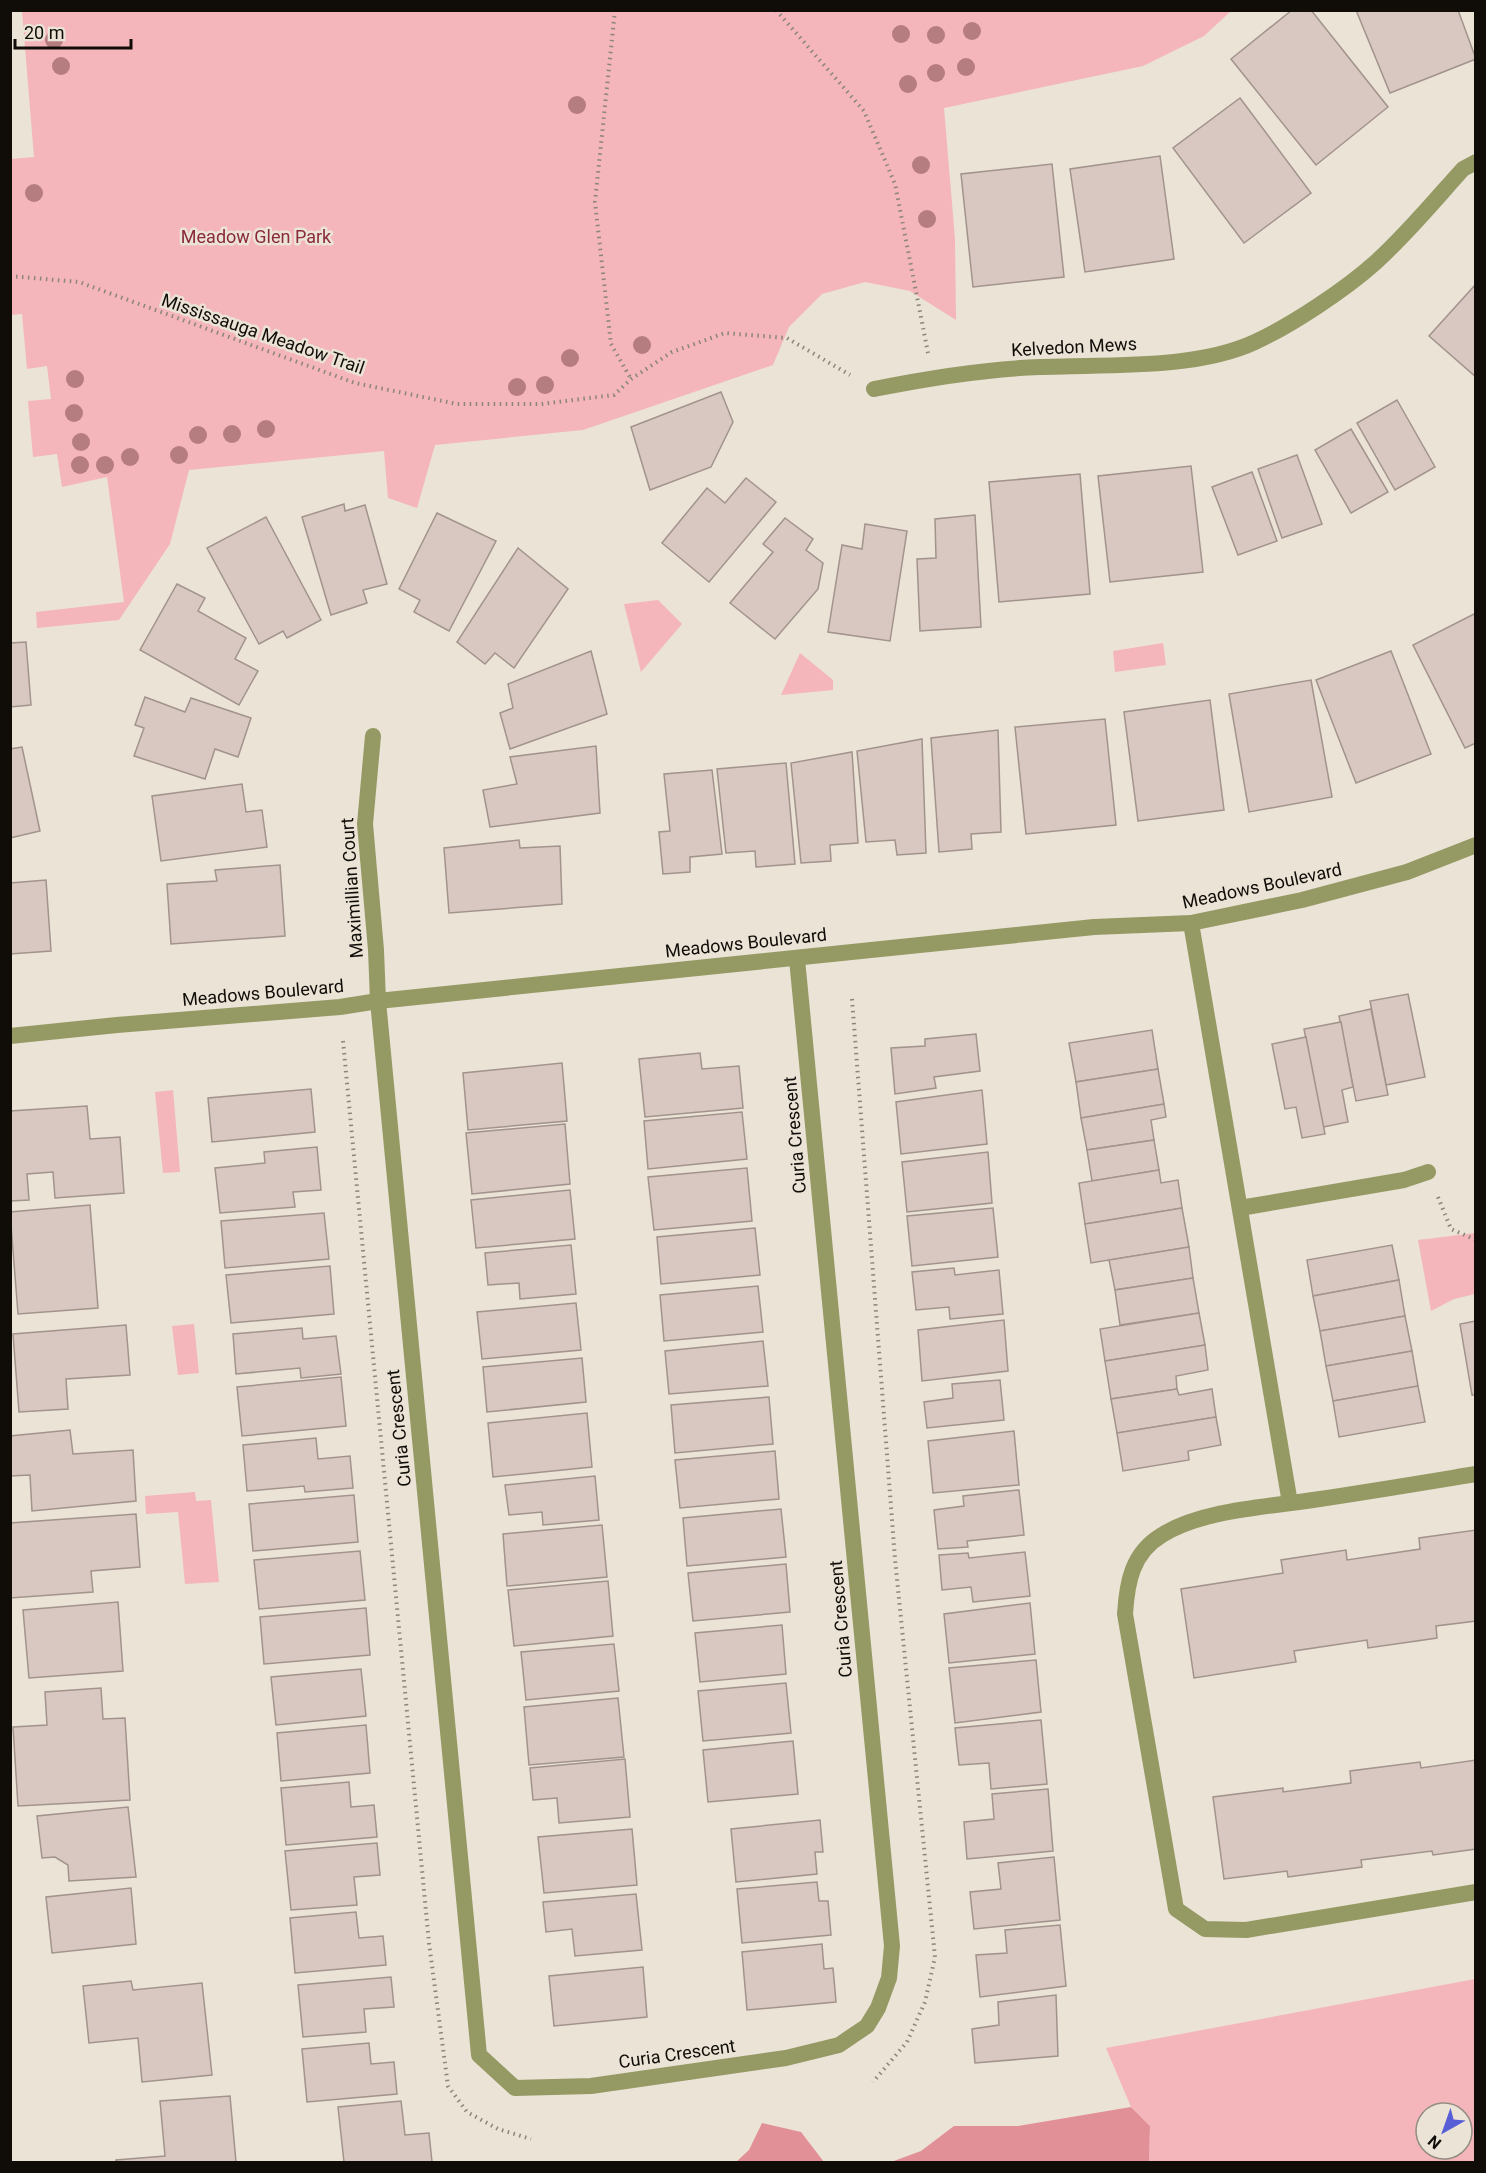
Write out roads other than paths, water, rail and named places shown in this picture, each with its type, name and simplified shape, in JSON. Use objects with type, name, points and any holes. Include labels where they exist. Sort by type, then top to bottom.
[{"type":"street","name":"Kelvedon Mews","points":[[874,389],[933,377],[1038,367],[1137,364],[1201,357],[1254,343],[1300,318],[1376,262],[1463,169],[1476,162]]},
{"type":"street","name":"Maximillian Court","points":[[373,736],[365,824],[378,1001]]},
{"type":"street","name":"Meadows Boulevard","points":[[10,1036],[117,1024],[340,1007],[378,1001],[1094,927],[1191,923],[1308,899],[1407,872],[1476,845]]},
{"type":"street","points":[[1191,923],[1290,1503]]},
{"type":"street","name":"Curia Crescent","points":[[378,1001],[478,2055],[515,2088],[591,2086],[786,2058],[838,2045],[867,2026],[878,2008],[893,1955],[797,958]]},
{"type":"street","points":[[1240,1208],[1404,1180],[1428,1172]]},
{"type":"street","points":[[1476,1474],[1290,1503],[1202,1520],[1162,1535],[1140,1555],[1127,1582],[1125,1614],[1176,1909],[1205,1929],[1246,1930],[1476,1892]]},
{"type":"park label","name":"Meadow Glen Park","points":[[256,237]]}]
